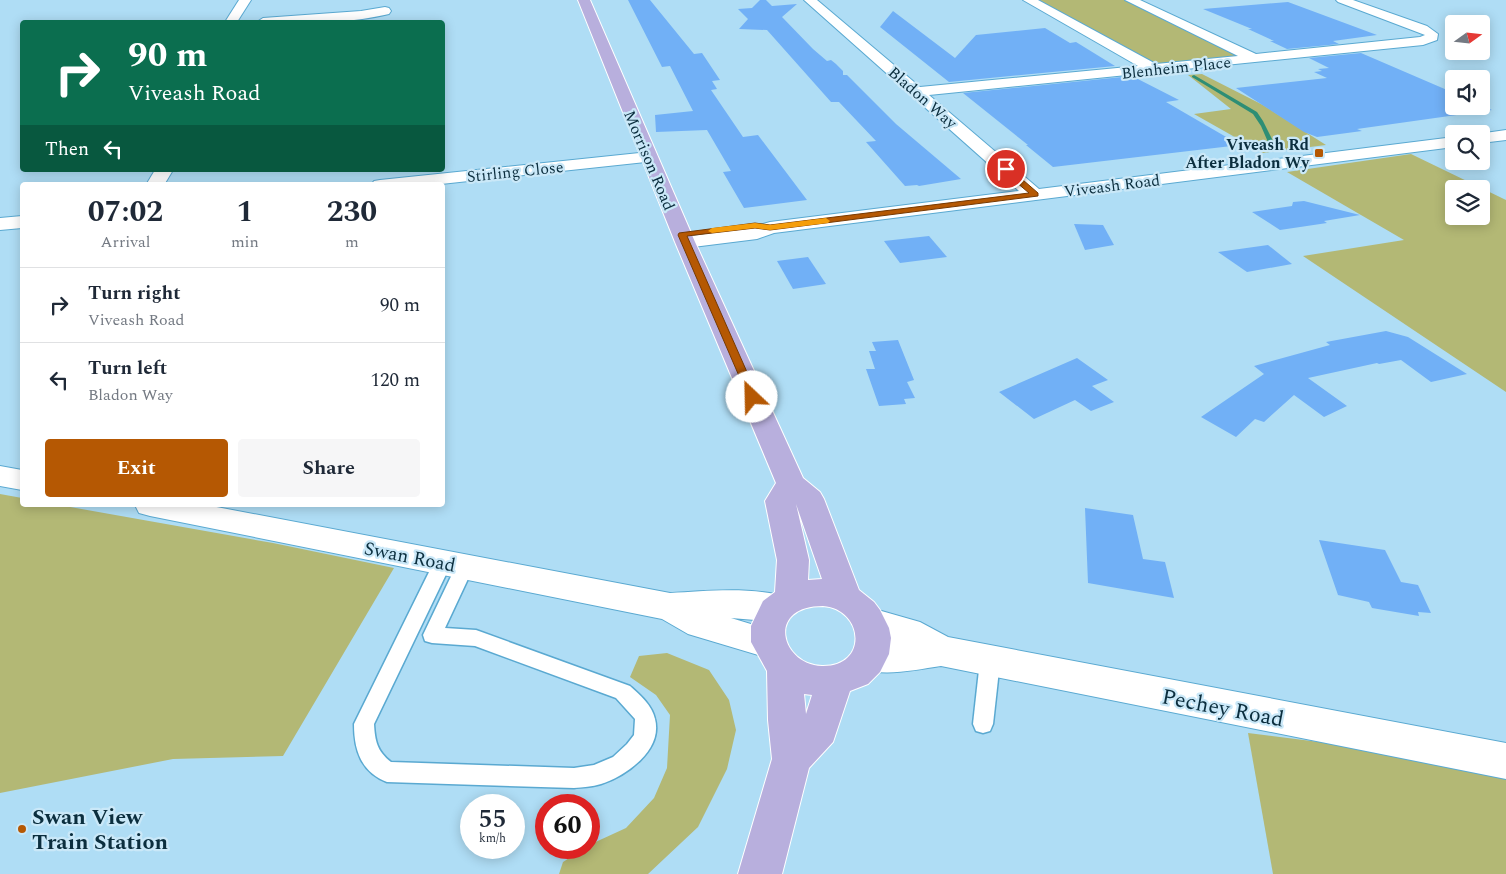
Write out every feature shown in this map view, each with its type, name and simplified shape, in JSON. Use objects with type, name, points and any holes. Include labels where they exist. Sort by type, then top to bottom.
[{"type":"main road","name":"Morrison Road","points":[[584,0],[649,158],[791,484],[809,499],[846,598]]},
{"type":"main road","points":[[760,874],[792,759],[776,655],[769,624],[785,603],[793,560],[780,501],[791,484]]},
{"type":"main road","name":"Morrison Road","points":[[785,603],[809,593],[828,593],[846,598],[861,609],[871,622]]},
{"type":"main road","points":[[776,655],[800,677],[817,681],[836,681],[857,672],[871,657],[875,638],[871,622]]},
{"type":"main road","points":[[792,759],[820,730],[836,681]]},
{"type":"street","points":[[232,20],[245,0]]},
{"type":"street","name":"Bladon Way","points":[[810,0],[1035,195]]},
{"type":"street","points":[[1028,0],[1155,69]]},
{"type":"street","points":[[1131,0],[1256,59]]},
{"type":"street","name":"Blenheim Place","points":[[918,92],[1423,42],[1433,36],[1422,29],[1342,0]]},
{"type":"street","points":[[291,20],[361,15],[385,11]]},
{"type":"street","points":[[1490,137],[1506,135]]},
{"type":"street","name":"Viveash Road","points":[[684,238],[757,232],[770,228],[1445,143]]},
{"type":"street","name":"Stirling Close","points":[[410,182],[649,158]]},
{"type":"street","points":[[0,224],[20,222]]},
{"type":"street","points":[[0,476],[20,480]]},
{"type":"street","name":"Swan Road","points":[[160,507],[670,607],[785,603]]},
{"type":"street","name":"Swan Road","points":[[670,607],[700,624],[776,655]]},
{"type":"street","name":"Pechey Road","points":[[871,622],[908,632],[941,651],[1506,761]]},
{"type":"street","name":"Pechey Road","points":[[871,657],[905,656],[941,651]]},
{"type":"lane","points":[[432,635],[454,564]]},
{"type":"lane","points":[[405,641],[432,635],[476,638],[623,692],[638,706],[645,720],[643,740],[630,758],[604,773],[574,778],[387,772],[372,762],[365,749],[364,724],[405,641],[454,564]]},
{"type":"lane","points":[[983,724],[990,661]]},
{"type":"green space","points":[[1035,0],[1132,0],[1240,57],[1165,64],[1150,61]]},
{"type":"green space","points":[[1202,74],[1263,105],[1326,145],[1263,153],[1194,114],[1231,109],[1188,75]]},
{"type":"green space","points":[[1411,154],[1465,180],[1445,180],[1445,225],[1490,225],[1490,192],[1506,200],[1506,392],[1303,256],[1404,240],[1287,172]]},
{"type":"green space","points":[[0,494],[20,498],[20,507],[70,507],[273,543],[394,568],[283,756],[173,759],[0,793]]},
{"type":"green space","points":[[667,653],[709,670],[729,700],[736,730],[727,769],[698,827],[648,874],[559,874],[563,862],[568,859],[600,859],[600,840],[626,828],[654,798],[667,768],[670,715],[656,695],[630,677],[639,656]]},
{"type":"green space","points":[[1248,733],[1437,757],[1506,775],[1506,874],[1273,874]]},
{"type":"building","points":[[628,0],[650,0],[694,54],[702,53],[720,80],[712,81],[717,89],[711,90],[743,137],[758,135],[807,200],[744,208],[723,172],[731,171],[707,130],[656,132],[655,115],[693,111],[670,66],[662,67]]},
{"type":"building","points":[[760,0],[766,0],[772,6],[797,4],[782,17],[813,49],[827,61],[831,60],[836,64],[843,71],[843,75],[847,75],[896,124],[961,179],[919,186],[905,186],[866,142],[876,141],[839,102],[831,102],[767,30],[739,29],[748,19],[738,9],[752,8]]},
{"type":"building","points":[[1288,2],[1377,35],[1333,41],[1339,44],[1287,49],[1248,29],[1252,29],[1203,9]]},
{"type":"building","points":[[893,11],[955,58],[976,35],[1045,28],[1070,43],[1076,42],[1115,66],[949,82],[880,27]]},
{"type":"building","points":[[1361,53],[1445,89],[1445,115],[1456,115],[1357,129],[1362,131],[1317,137],[1304,132],[1236,88],[1327,78],[1314,72],[1322,71],[1318,69],[1329,68],[1309,58]]},
{"type":"building","points":[[1132,76],[1179,100],[1166,102],[1240,145],[1053,167],[963,93]]},
{"type":"building","points":[[1304,201],[1360,215],[1324,221],[1327,223],[1280,230],[1252,212],[1292,206],[1293,202]]},
{"type":"building","points":[[1074,224],[1103,225],[1114,245],[1085,250]]},
{"type":"building","points":[[929,236],[947,257],[900,263],[884,241]]},
{"type":"building","points":[[1268,245],[1292,264],[1247,272],[1218,252]]},
{"type":"building","points":[[808,257],[826,284],[793,289],[777,261]]},
{"type":"building","points":[[1386,331],[1408,337],[1467,374],[1431,382],[1401,360],[1377,363],[1308,378],[1347,406],[1324,417],[1294,395],[1264,422],[1255,419],[1236,437],[1201,417],[1264,374],[1254,366],[1330,345],[1326,342]]},
{"type":"building","points":[[898,340],[914,380],[907,382],[915,398],[904,399],[906,404],[879,406],[866,369],[875,369],[869,351],[876,351],[872,342]]},
{"type":"building","points":[[1077,358],[1108,380],[1092,386],[1114,402],[1091,411],[1075,400],[1034,419],[999,392]]},
{"type":"building","points":[[1085,508],[1133,515],[1143,559],[1165,562],[1174,598],[1088,583]]},
{"type":"building","points":[[1319,540],[1385,550],[1401,582],[1418,585],[1431,613],[1418,612],[1419,616],[1372,608],[1369,602],[1338,595]]},
{"type":"waterway","points":[[1194,76],[1255,113],[1261,121],[1274,149]]},
{"type":"slow traffic","points":[[712,231],[755,225],[770,228],[826,221]]},
{"type":"place","name":"Viveash Rd After Bladon Wy","points":[[1319,153]]},
{"type":"place","name":"Swan View Train Station","points":[[22,829]]},
{"type":"route","points":[[752,397],[682,235],[755,225],[770,228],[1035,195],[1006,169]]}]
